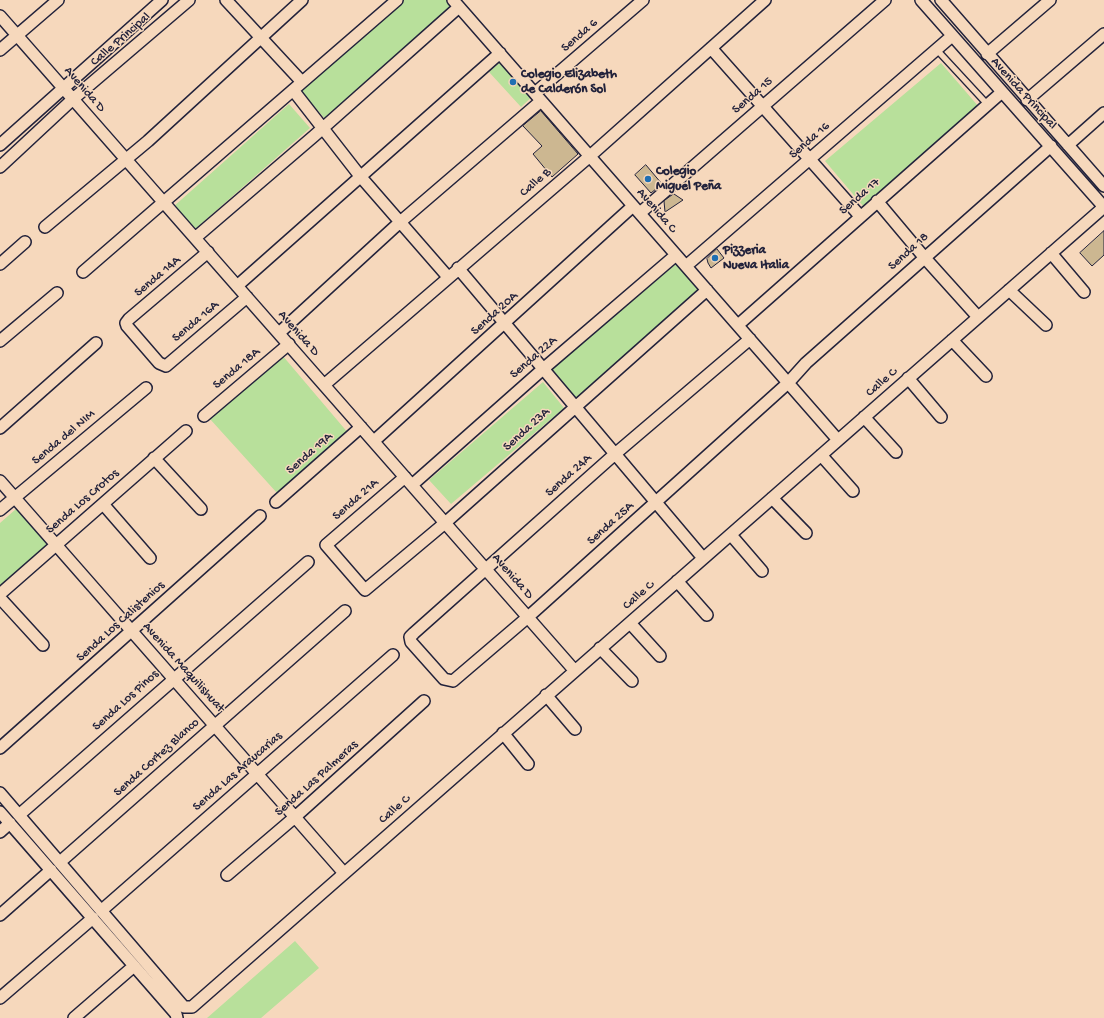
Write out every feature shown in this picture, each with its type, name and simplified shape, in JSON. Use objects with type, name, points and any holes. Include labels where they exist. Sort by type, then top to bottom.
[{"type":"street","points":[[0,50],[58,0]]},
{"type":"street","name":"Calle Principal","points":[[0,145],[162,0]]},
{"type":"street","name":"Calle Principal","points":[[0,166],[73,99],[189,0]]},
{"type":"street","points":[[226,0],[302,82]]},
{"type":"street","points":[[45,227],[126,160],[302,0]]},
{"type":"street","points":[[83,272],[397,0]]},
{"type":"street","name":"Senda 6","points":[[279,333],[643,0]]},
{"type":"street","name":"Calle B","points":[[324,385],[458,268],[590,156],[765,0]]},
{"type":"street","name":"Senda 15","points":[[637,209],[762,106],[885,0]]},
{"type":"street","name":"Avenida Principal","points":[[921,0],[1104,207]]},
{"type":"street","points":[[987,54],[1050,0]]},
{"type":"street","name":"Avenida Principal","points":[[948,2],[987,54],[1104,186]]},
{"type":"street","points":[[195,238],[322,129],[456,3]]},
{"type":"street","name":"Avenida C","points":[[456,3],[838,440]]},
{"type":"street","name":"Avenida D","points":[[0,16],[575,671]]},
{"type":"street","points":[[1027,100],[1104,34]]},
{"type":"street","name":"Senda 16","points":[[686,266],[952,36]]},
{"type":"street","points":[[710,48],[860,216]]},
{"type":"street","points":[[237,286],[500,53]]},
{"type":"street","points":[[293,90],[360,176],[399,223],[448,277]]},
{"type":"street","name":"Senda 17","points":[[738,324],[1002,92]]},
{"type":"street","points":[[1068,144],[1104,113]]},
{"type":"street","name":"Senda 18","points":[[788,383],[806,363],[1051,146]]},
{"type":"street","points":[[877,201],[924,258],[978,317]]},
{"type":"street","name":"Calle C","points":[[102,910],[184,1007],[192,1007],[1104,207]]},
{"type":"street","name":"Senda 20A","points":[[374,441],[637,209]]},
{"type":"street","points":[[0,264],[25,242]]},
{"type":"street","name":"Senda 14A","points":[[162,366],[126,323],[208,252]]},
{"type":"street","points":[[1051,253],[1084,292]]},
{"type":"street","name":"Senda 22A","points":[[408,481],[543,369],[676,255]]},
{"type":"street","points":[[458,268],[703,558]]},
{"type":"street","name":"Senda 23A","points":[[365,590],[445,523],[707,290]]},
{"type":"street","points":[[1009,290],[1046,326]]},
{"type":"street","points":[[0,341],[57,293]]},
{"type":"street","name":"Senda 16A","points":[[162,366],[166,366],[247,297]]},
{"type":"street","name":"Senda 24A","points":[[448,681],[444,679],[411,642],[410,637],[615,454],[750,339]]},
{"type":"street","points":[[952,340],[986,376]]},
{"type":"street","points":[[0,428],[96,344]]},
{"type":"street","name":"Senda 18A","points":[[204,416],[288,344]]},
{"type":"street","points":[[908,378],[941,417]]},
{"type":"street","name":"Senda 25A","points":[[448,681],[452,681],[528,617],[788,383]]},
{"type":"street","name":"Senda del NIM","points":[[0,510],[146,388]]},
{"type":"street","points":[[864,417],[896,452]]},
{"type":"street","name":"Senda 19A","points":[[276,502],[362,428]]},
{"type":"street","name":"Senda Los Crotos","points":[[0,594],[186,431]]},
{"type":"street","points":[[821,455],[853,491]]},
{"type":"street","points":[[154,458],[201,509]]},
{"type":"street","name":"Senda 21A","points":[[365,590],[326,545],[408,481]]},
{"type":"street","name":"Avenida Maquilishuat","points":[[0,482],[344,873]]},
{"type":"street","points":[[772,498],[806,533]]},
{"type":"street","points":[[103,504],[150,558]]},
{"type":"street","name":"Senda Los Calistenios","points":[[0,748],[260,516]]},
{"type":"street","points":[[731,535],[762,571]]},
{"type":"street","name":"Senda Los Pinos","points":[[19,815],[173,678],[308,562]]},
{"type":"street","points":[[677,581],[707,615]]},
{"type":"street","points":[[0,598],[43,645]]},
{"type":"street","name":"Senda Cortez Blanco","points":[[60,862],[345,611]]},
{"type":"street","points":[[630,623],[660,656]]},
{"type":"street","points":[[600,648],[632,681]]},
{"type":"street","name":"Senda Las Araucarias","points":[[102,910],[393,655]]},
{"type":"street","points":[[546,695],[576,729]]},
{"type":"street","name":"Senda Las Palmeras","points":[[227,875],[295,817],[424,701]]},
{"type":"street","points":[[503,733],[528,764]]},
{"type":"street","points":[[0,793],[102,910]]},
{"type":"street","points":[[0,812],[176,1014],[177,1018]]},
{"type":"street","points":[[0,832],[10,823]]},
{"type":"street","points":[[0,915],[51,870]]},
{"type":"street","points":[[0,998],[93,918]]},
{"type":"street","points":[[74,1018],[134,966]]},
{"type":"lane","points":[[937,50],[987,104]]},
{"type":"green space","points":[[403,0],[448,0],[453,6],[326,120],[300,90]]},
{"type":"green space","name":"Colegio Elizabeth de Calderón Sol","points":[[506,57],[536,93],[521,107],[489,72]]},
{"type":"green space","points":[[941,63],[979,107],[863,206],[825,161]]},
{"type":"green space","points":[[289,104],[310,128],[194,230],[173,207]]},
{"type":"green space","points":[[676,264],[699,291],[576,398],[552,369]]},
{"type":"green space","points":[[282,355],[349,434],[277,493],[210,419]]},
{"type":"green space","points":[[543,382],[564,408],[451,504],[429,480]]},
{"type":"green space","points":[[16,509],[49,545],[0,588],[0,523]]},
{"type":"green space","points":[[295,941],[319,968],[261,1018],[207,1018]]},
{"type":"building","name":"Colegio Elizabeth de Calderón Sol","points":[[541,111],[578,154],[552,177],[533,154],[542,146],[523,126]]},
{"type":"building","name":"Colegio Miguel Peña","points":[[646,165],[662,184],[651,193],[635,175]]},
{"type":"building","points":[[674,194],[683,200],[665,212],[664,201]]},
{"type":"building","points":[[1104,231],[1104,255],[1092,266],[1080,253]]},
{"type":"building","name":"Pizzeria Nueva Italia","points":[[717,249],[724,258],[711,268],[707,259]]},
{"type":"place","name":"Colegio Elizabeth de Calderón Sol","points":[[513,82]]},
{"type":"place","name":"Colegio Miguel Peña","points":[[648,179]]},
{"type":"place","name":"Pizzeria Nueva Italia","points":[[715,258]]}]
